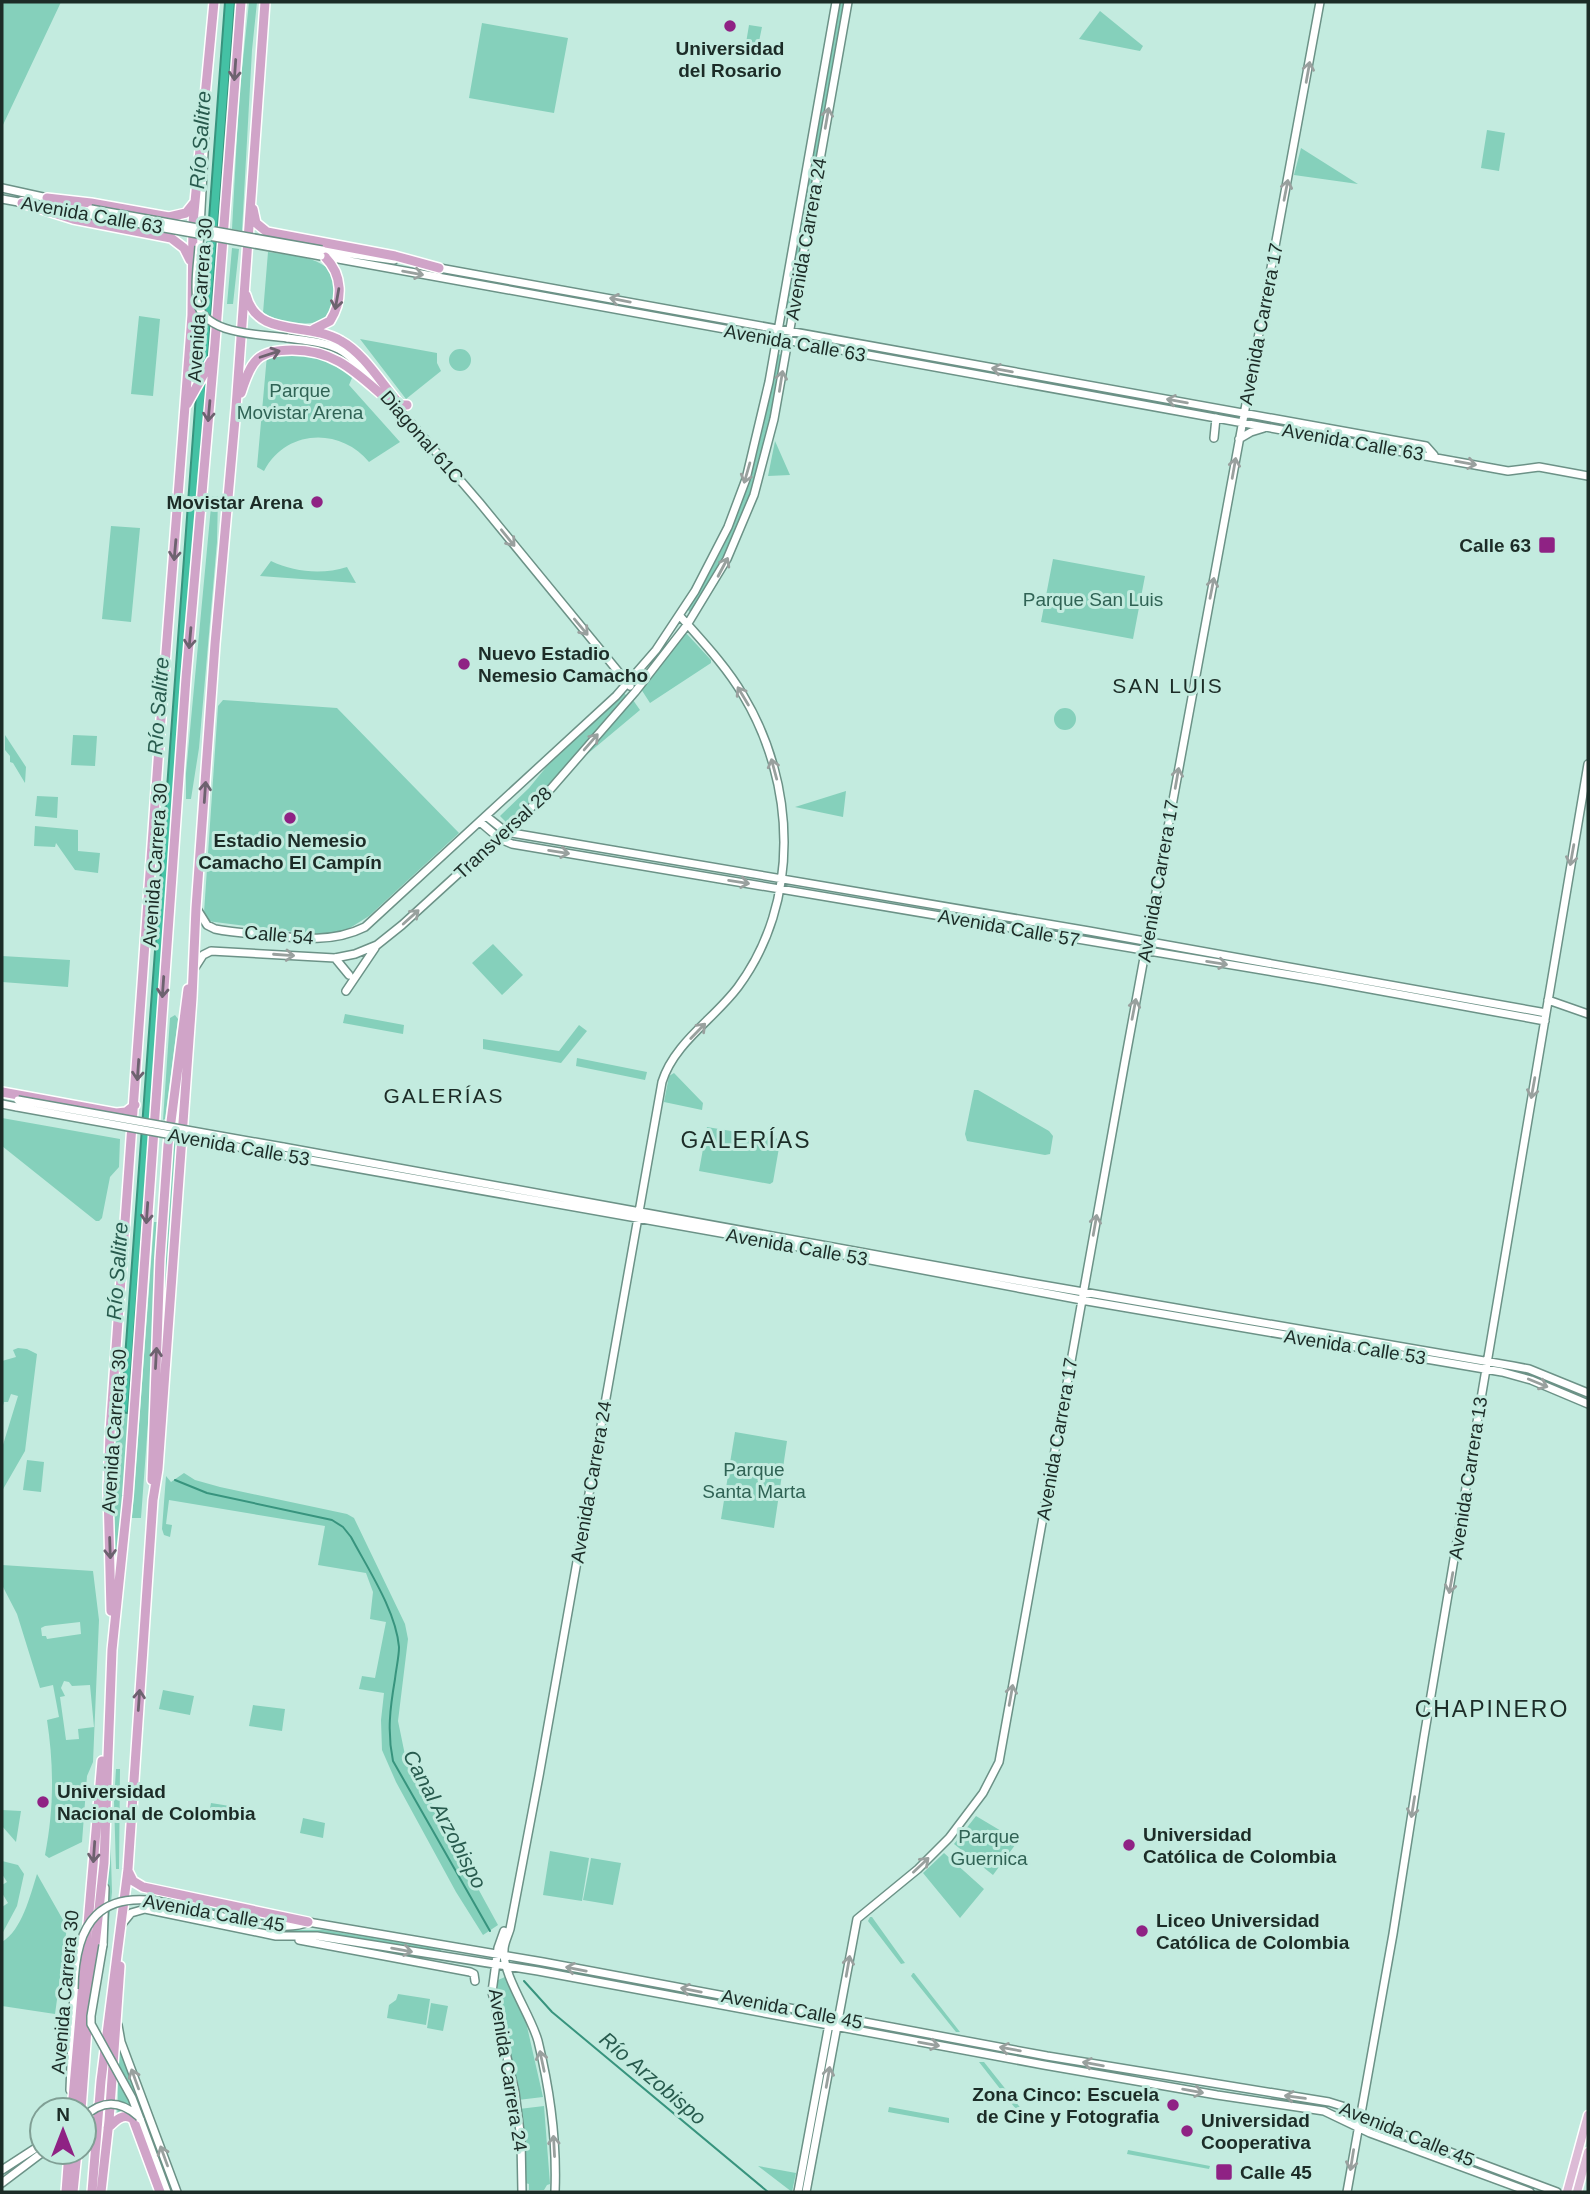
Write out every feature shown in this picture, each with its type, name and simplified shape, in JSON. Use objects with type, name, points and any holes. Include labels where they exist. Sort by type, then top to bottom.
[{"type":"highway","name":"Avenida Carrera 30","points":[[112,1648],[108,1475],[194,293],[191,263],[195,201],[214,2]]},
{"type":"highway","name":"Avenida Carrera 30","points":[[82,2096],[104,1863],[112,1648],[128,1496],[186,678],[241,2]]},
{"type":"highway","points":[[92,2192],[111,1991],[128,1869],[153,1500],[159,1456],[192,998],[215,644],[236,408],[265,2]]},
{"type":"highway","points":[[47,198],[91,202],[169,217],[180,227],[179,233],[172,238]]},
{"type":"highway","points":[[251,199],[256,223],[267,233],[395,256],[439,268]]},
{"type":"highway","points":[[169,217],[186,213],[195,201]]},
{"type":"highway","points":[[22,202],[73,219],[172,238],[184,248],[191,263]]},
{"type":"highway","points":[[310,330],[330,321],[337,306],[339,277],[323,254]]},
{"type":"highway","points":[[244,286],[251,309],[261,320],[332,336],[349,345],[400,405],[407,405]]},
{"type":"highway","points":[[184,409],[209,365],[215,344]]},
{"type":"highway","points":[[236,408],[251,365],[267,352],[284,350],[310,350],[331,356],[349,367],[389,401]]},
{"type":"highway","points":[[2,1094],[116,1113],[126,1112],[135,1105]]},
{"type":"highway","name":"Avenida Carrera 30","points":[[72,2096],[109,1711]]},
{"type":"highway","points":[[128,1869],[133,1881],[144,1887],[309,1923]]},
{"type":"highway","points":[[100,2192],[117,2018],[120,1940]]},
{"type":"highway","points":[[108,2128],[121,2117],[128,2116],[133,2119],[160,2192]]},
{"type":"highway","points":[[66,2192],[68,2166]]},
{"type":"highway","points":[[73,2192],[76,2166]]},
{"type":"main road","name":"Avenida Carrera 24","points":[[628,684],[680,616],[720,548],[741,493],[766,398],[836,2]]},
{"type":"main road","name":"Avenida Carrera 24","points":[[635,692],[687,625],[722,569],[750,507],[774,419],[848,2]]},
{"type":"main road","name":"Avenida Carrera 17","points":[[835,2017],[855,1924],[860,1916],[918,1869],[949,1838],[983,1793],[999,1762],[1320,2]]},
{"type":"main road","name":"Diagonal 61C","points":[[207,81],[197,302],[205,318],[225,328],[327,344],[344,350],[479,502],[635,692]]},
{"type":"main road","name":"Avenida Calle 63","points":[[2,187],[91,212]]},
{"type":"main road","name":"Avenida Calle 63","points":[[2,199],[91,212],[776,340],[1508,471],[1539,467],[1588,476]]},
{"type":"main road","name":"Avenida Calle 63","points":[[323,254],[439,268],[1426,446],[1431,454],[1444,459]]},
{"type":"main road","points":[[1213,438],[1216,418]]},
{"type":"main road","points":[[1240,439],[1255,430],[1271,427]]},
{"type":"main road","points":[[680,616],[724,667],[744,696],[769,751],[780,789],[784,819],[780,889]]},
{"type":"main road","name":"Transversal 28","points":[[370,924],[628,684]]},
{"type":"main road","name":"Transversal 28","points":[[355,954],[377,945],[402,925],[506,832],[548,792],[635,692]]},
{"type":"main road","name":"Avenida Carrera 13","points":[[1347,2192],[1394,1934],[1588,764]]},
{"type":"main road","name":"Avenida Calle 57","points":[[486,816],[506,832],[1147,941],[1545,1017]]},
{"type":"main road","name":"Avenida Calle 57","points":[[480,822],[499,838],[512,844],[1545,1017]]},
{"type":"main road","name":"Avenida Carrera 24","points":[[522,2192],[521,2140],[515,2092],[492,1996],[496,1965],[504,1947],[513,1909],[540,1776],[662,1082],[673,1057],[744,979],[765,938],[780,889]]},
{"type":"main road","name":"Calle 54","points":[[196,908],[207,925],[215,929],[291,937],[330,939],[370,924]]},
{"type":"main road","points":[[346,991],[377,945]]},
{"type":"main road","name":"Calle 54","points":[[192,972],[203,955],[216,951],[335,958],[355,954]]},
{"type":"main road","points":[[335,958],[349,975]]},
{"type":"main road","points":[[1548,1000],[1588,1014]]},
{"type":"main road","name":"Avenida Calle 53","points":[[2,1094],[18,1103]]},
{"type":"main road","name":"Avenida Calle 53","points":[[2,1104],[18,1103],[1082,1296],[1487,1365],[1529,1369],[1588,1393]]},
{"type":"main road","name":"Avenida Calle 53","points":[[1487,1365],[1588,1404]]},
{"type":"main road","points":[[104,1863],[103,1945],[90,2020],[141,2119],[166,2192]]},
{"type":"main road","name":"Avenida Calle 45","points":[[74,1989],[79,1942],[96,1917],[113,1904],[134,1899],[172,1904],[279,1927],[297,1927],[309,1923],[501,1955],[1186,2080],[1315,2099],[1342,2106],[1375,2124],[1557,2192]]},
{"type":"main road","name":"Avenida Calle 45","points":[[122,1925],[131,1913],[145,1909],[286,1937],[317,1936],[506,1966],[1222,2096],[1324,2111],[1358,2127],[1530,2192]]},
{"type":"main road","points":[[286,1937],[470,1972],[475,1976],[475,1980]]},
{"type":"main road","points":[[417,1962],[432,1955]]},
{"type":"main road","name":"Avenida Carrera 24","points":[[501,1955],[533,2026],[540,2053],[553,2127],[555,2192]]},
{"type":"main road","name":"Avenida Carrera 30","points":[[71,2096],[74,1989]]},
{"type":"main road","points":[[798,2192],[835,2017]]},
{"type":"main road","points":[[117,2018],[121,2042],[177,2192]]},
{"type":"main road","points":[[806,2192],[833,2026]]},
{"type":"main road","points":[[98,2107],[109,2103],[125,2106],[141,2119]]},
{"type":"main road","points":[[1567,2192],[1588,2115]]},
{"type":"main road","points":[[1577,2192],[1588,2152]]},
{"type":"main road","points":[[2,2170],[28,2153]]},
{"type":"main road","points":[[2,2183],[28,2163]]},
{"type":"green space","points":[[2,2],[61,2],[2,127]]},
{"type":"green space","points":[[249,2],[257,2],[242,231],[232,229],[239,98]]},
{"type":"green space","points":[[838,2],[845,2],[789,312],[786,312],[790,273]]},
{"type":"green space","points":[[1100,11],[1143,46],[1140,51],[1079,39]]},
{"type":"green space","points":[[482,23],[568,38],[554,113],[469,98]]},
{"type":"green space","points":[[749,25],[762,27],[757,51],[745,49]]},
{"type":"green space","points":[[1487,130],[1505,133],[1499,171],[1481,168]]},
{"type":"green space","points":[[1301,148],[1358,184],[1294,175]]},
{"type":"green space","points":[[232,248],[239,249],[233,304],[227,304]]},
{"type":"green space","points":[[268,252],[306,258],[326,267],[333,279],[334,295],[326,316],[315,322],[300,323],[276,319],[263,313]]},
{"type":"green space","points":[[139,316],[160,319],[153,396],[131,394]]},
{"type":"green space","points":[[360,339],[437,353],[437,363],[441,371],[406,399]]},
{"type":"green space","points":[[460,349],[468,352],[471,360],[468,368],[460,371],[452,368],[449,360],[452,352]]},
{"type":"green space","name":"Parque Movistar Arena","points":[[274,353],[317,357],[338,364],[352,378],[349,385],[400,442],[369,462],[357,451],[329,438],[299,440],[274,457],[264,471],[257,467],[267,355]]},
{"type":"green space","points":[[777,354],[783,355],[761,458],[749,498],[725,554],[691,613],[688,610],[721,552],[744,496],[761,436]]},
{"type":"green space","points":[[775,441],[790,475],[768,476]]},
{"type":"green space","points":[[212,496],[218,496],[217,542],[199,748],[191,799],[186,799],[186,773]]},
{"type":"green space","points":[[111,526],[140,528],[131,622],[102,619]]},
{"type":"green space","name":"Parque San Luis","points":[[1053,559],[1145,576],[1133,639],[1041,622]]},
{"type":"green space","points":[[271,561],[308,571],[347,567],[356,583],[260,576]]},
{"type":"green space","points":[[686,633],[711,663],[650,703],[641,689]]},
{"type":"green space","points":[[624,693],[627,696],[560,774],[507,823],[500,816],[547,766]]},
{"type":"green space","points":[[223,700],[337,708],[459,833],[369,916],[345,931],[318,935],[207,921],[204,913],[218,706]]},
{"type":"green space","points":[[633,700],[640,710],[579,761]]},
{"type":"green space","points":[[1061,708],[1069,708],[1076,715],[1076,723],[1069,730],[1061,730],[1054,723],[1054,715]]},
{"type":"green space","points":[[5,735],[26,767],[25,783],[5,750]]},
{"type":"green space","points":[[73,735],[97,736],[95,766],[71,765]]},
{"type":"green space","points":[[846,791],[843,817],[795,807]]},
{"type":"green space","points":[[37,796],[58,797],[57,818],[35,816]]},
{"type":"green space","points":[[35,826],[78,830],[78,851],[100,853],[98,873],[75,870],[56,843],[55,847],[34,846]]},
{"type":"green space","points":[[963,913],[1078,933],[1078,936],[962,917]]},
{"type":"green space","points":[[493,944],[523,975],[502,995],[472,963]]},
{"type":"green space","points":[[2,956],[70,960],[68,987],[2,982]]},
{"type":"green space","points":[[345,1014],[404,1025],[403,1034],[343,1023]]},
{"type":"green space","points":[[175,1015],[178,1019],[163,1120],[170,1018]]},
{"type":"green space","points":[[579,1025],[587,1031],[561,1063],[483,1049],[483,1039],[559,1051]]},
{"type":"green space","points":[[185,1033],[160,1375],[164,1246]]},
{"type":"green space","points":[[577,1058],[647,1072],[645,1080],[576,1066]]},
{"type":"green space","points":[[674,1073],[703,1103],[702,1110],[664,1102],[669,1076]]},
{"type":"green space","points":[[974,1090],[1049,1131],[1053,1136],[1050,1154],[967,1141],[965,1134]]},
{"type":"green space","points":[[2,1118],[120,1139],[119,1167],[110,1177],[102,1218],[99,1221],[2,1146]]},
{"type":"green space","points":[[707,1127],[779,1139],[773,1182],[770,1184],[699,1171]]},
{"type":"green space","points":[[154,1222],[157,1222],[149,1409],[141,1518],[132,1518]]},
{"type":"green space","points":[[18,1348],[37,1354],[25,1451],[2,1491],[2,1448],[18,1396],[11,1394],[2,1409],[2,1361],[16,1357],[13,1350]]},
{"type":"green space","points":[[116,1412],[131,1413],[114,1603],[112,1491]]},
{"type":"green space","name":"Parque Santa Marta","points":[[735,1432],[787,1441],[774,1528],[721,1519]]},
{"type":"green space","points":[[27,1460],[44,1462],[41,1492],[23,1490]]},
{"type":"green space","points":[[184,1473],[195,1480],[220,1487],[347,1514],[354,1518],[405,1624],[408,1639],[398,1721],[405,1755],[498,1925],[483,1935],[456,1892],[396,1782],[382,1750],[384,1693],[359,1689],[362,1676],[375,1678],[386,1622],[370,1619],[373,1592],[366,1573],[318,1565],[325,1526],[169,1500],[166,1524],[172,1525],[170,1537],[164,1535],[162,1529],[166,1476],[171,1482]]},
{"type":"green space","points":[[2,1565],[93,1571],[99,1620],[93,1762],[87,1776],[82,1842],[49,1858],[45,1855],[50,1821],[52,1771],[47,1720],[59,1717],[53,1685],[40,1688],[17,1614],[2,1585]],"holes":[[[80,1622],[81,1634],[47,1639],[42,1636],[41,1628],[45,1626]],[[64,1681],[72,1686],[90,1685],[94,1727],[78,1729],[79,1739],[66,1740],[60,1697],[65,1696],[61,1688]]]},
{"type":"green space","points":[[163,1690],[194,1696],[190,1715],[159,1709]]},
{"type":"green space","points":[[253,1705],[285,1709],[282,1731],[249,1726]]},
{"type":"green space","points":[[116,1769],[120,1769],[119,1869],[116,1869]]},
{"type":"green space","points":[[211,1803],[236,1807],[233,1823],[208,1818]]},
{"type":"green space","points":[[2,1810],[21,1811],[16,1842],[2,1826]]},
{"type":"green space","name":"Parque Guernica","points":[[976,1816],[1018,1841],[993,1875],[954,1844]]},
{"type":"green space","points":[[303,1818],[325,1823],[323,1838],[300,1833]]},
{"type":"green space","points":[[108,1825],[112,1892],[105,1961]]},
{"type":"green space","points":[[550,1851],[589,1858],[582,1901],[543,1895]]},
{"type":"green space","name":"Parque Guernica","points":[[944,1853],[984,1889],[960,1918],[923,1873]]},
{"type":"green space","points":[[591,1858],[621,1863],[613,1905],[583,1900]]},
{"type":"green space","points":[[2,1861],[18,1865],[24,1874],[17,1906],[2,1934],[2,1907],[8,1903],[2,1893],[2,1885],[7,1882],[2,1874]]},
{"type":"green space","points":[[37,1874],[67,1927],[55,2014],[2,2006],[2,1942],[20,1921]]},
{"type":"green space","points":[[155,1891],[294,1922],[259,1921],[223,1915],[153,1897]]},
{"type":"green space","points":[[189,1911],[277,1930],[324,1930],[440,1949],[443,1953],[325,1933],[287,1935],[188,1915]]},
{"type":"green space","points":[[870,1917],[905,1963],[901,1964],[868,1921]]},
{"type":"green space","points":[[913,1973],[960,2032],[956,2032],[911,1976]]},
{"type":"green space","points":[[505,1977],[526,2022],[543,2097],[518,2100],[496,1999],[498,1980]]},
{"type":"green space","points":[[398,1994],[430,1999],[426,2025],[387,2018],[389,2005],[396,2000]]},
{"type":"green space","points":[[431,2003],[448,2006],[443,2031],[427,2028]]},
{"type":"green space","points":[[119,2046],[142,2110],[132,2115],[117,2116]]},
{"type":"green space","points":[[991,2048],[1132,2073],[1131,2078],[991,2052]]},
{"type":"green space","points":[[979,2062],[984,2062],[1030,2120],[1026,2122]]},
{"type":"green space","points":[[544,2106],[550,2184],[544,2190],[529,2190],[529,2184],[525,2183],[519,2109]]},
{"type":"green space","points":[[889,2107],[949,2118],[949,2123],[888,2112]]},
{"type":"green space","points":[[1128,2150],[1210,2166],[1209,2169],[1127,2154]]},
{"type":"green space","points":[[758,2166],[796,2173],[792,2192]]},
{"type":"shaded area","points":[[225,2],[235,2],[128,1413],[121,1412]]},
{"type":"waterway","name":"Canal Arzobispo","points":[[175,1480],[207,1493],[332,1520],[343,1527],[351,1537],[380,1590],[397,1633],[399,1651],[390,1720],[393,1761],[490,1931]]},
{"type":"waterway","name":"Río Arzobispo","points":[[524,1981],[552,2012],[768,2192]]},
{"type":"place","name":"Universidad del Rosario","points":[[730,26]]},
{"type":"place","name":"Movistar Arena","points":[[317,502]]},
{"type":"place","name":"Calle 63","points":[[1547,545]]},
{"type":"place","name":"Nuevo Estadio Nemesio Camacho","points":[[464,664]]},
{"type":"place","name":"Estadio Nemesio Camacho El Campín","points":[[290,818]]},
{"type":"place","name":"Universidad Nacional de Colombia","points":[[43,1802]]},
{"type":"place","name":"Universidad Católica de Colombia","points":[[1129,1845]]},
{"type":"place","name":"Liceo Universidad Católica de Colombia","points":[[1142,1931]]},
{"type":"place","name":"Zona Cinco: Escuela de Cine y Fotografia","points":[[1173,2105]]},
{"type":"place","name":"Universidad Cooperativa","points":[[1187,2131]]},
{"type":"place","name":"Calle 45","points":[[1224,2172]]},
{"type":"district","name":"SAN LUIS","points":[[1168,685]]},
{"type":"district","name":"GALERÍAS","points":[[444,1095]]},
{"type":"district","name":"GALERÍAS","points":[[746,1140]]},
{"type":"district","name":"CHAPINERO","points":[[1492,1709]]},
{"type":"water label","name":"Río Salitre","points":[[200,140]]},
{"type":"water label","name":"Río Salitre","points":[[158,706]]},
{"type":"water label","name":"Río Salitre","points":[[117,1271]]}]
